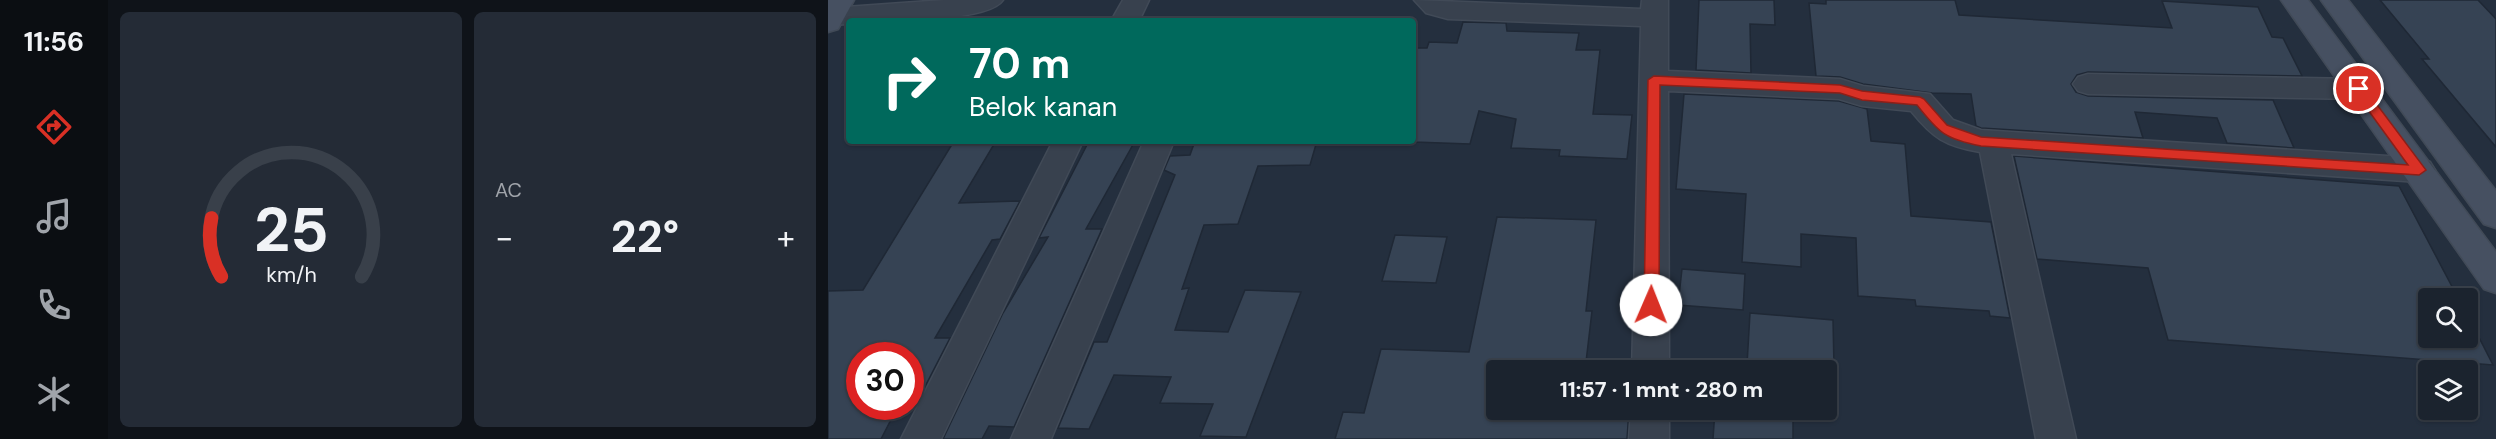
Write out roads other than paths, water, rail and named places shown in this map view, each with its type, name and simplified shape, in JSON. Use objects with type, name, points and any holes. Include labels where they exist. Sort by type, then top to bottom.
[{"type":"main road","points":[[2294,0],[2496,279]]},
{"type":"main road","points":[[2334,0],[2496,215]]},
{"type":"street","points":[[834,13],[977,6],[990,0]]},
{"type":"street","points":[[1127,18],[1136,0]]},
{"type":"street","points":[[1427,0],[1435,7],[1448,10],[1655,9],[1650,360]]},
{"type":"street","points":[[1654,80],[1840,89],[1862,96],[1920,102],[1928,108],[1938,125],[1951,133],[1995,149],[2419,170]]},
{"type":"street","points":[[2088,84],[2359,89]]},
{"type":"street","points":[[921,439],[1067,144]]},
{"type":"street","points":[[1031,439],[1158,144]]},
{"type":"street","points":[[1995,149],[2056,439]]},
{"type":"street","points":[[1649,439],[1650,420]]}]
